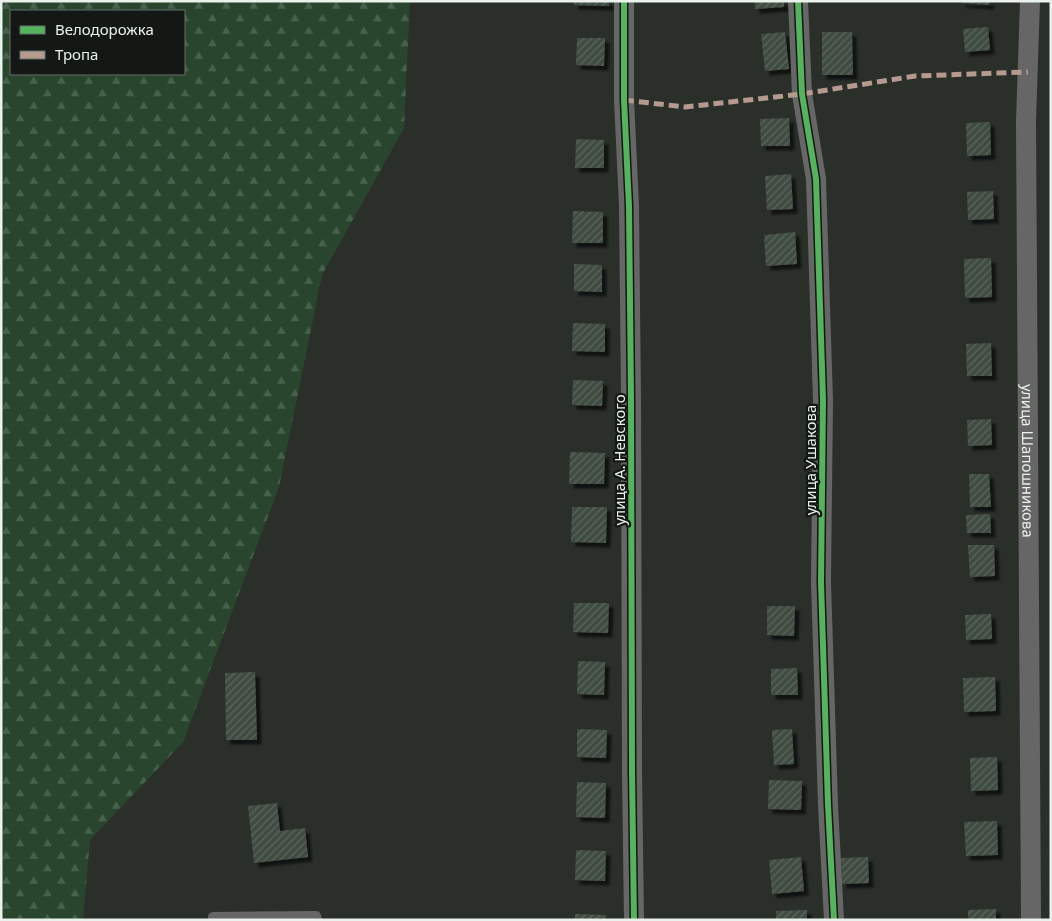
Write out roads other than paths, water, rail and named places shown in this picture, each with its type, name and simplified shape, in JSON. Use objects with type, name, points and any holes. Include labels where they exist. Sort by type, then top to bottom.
[{"type":"street","name":"улица А. Невского","points":[[624,1],[624,100],[629,206],[631,368],[634,920]]},
{"type":"street","name":"улица Ушакова","points":[[798,1],[802,94],[816,179],[823,400],[822,582],[828,805],[834,920]]},
{"type":"street","name":"улица Шапошникова","points":[[1030,1],[1026,121],[1031,920]]},
{"type":"lane","points":[[213,917],[316,916],[316,920]]}]
